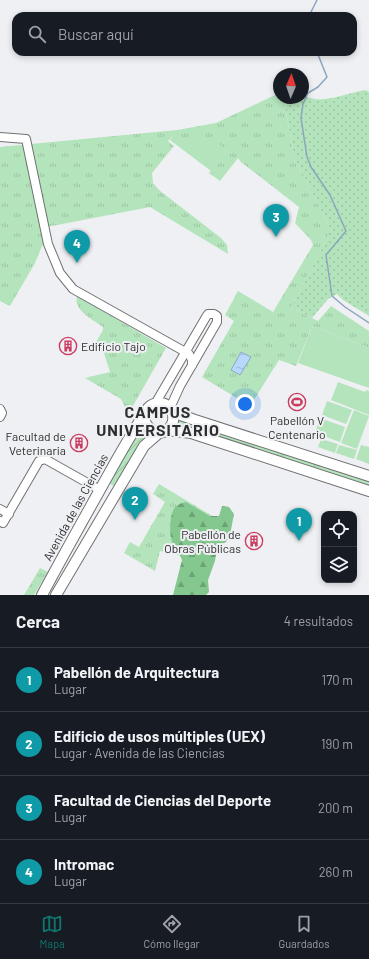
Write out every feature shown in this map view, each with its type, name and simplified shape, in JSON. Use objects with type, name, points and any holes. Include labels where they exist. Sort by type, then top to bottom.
[{"type":"main road","points":[[369,476],[195,420],[171,410],[163,404],[155,404],[149,407],[144,419],[146,425],[152,431],[191,433],[369,491]]},
{"type":"main road","points":[[56,595],[144,446],[172,426],[173,422],[171,410]]},
{"type":"main road","name":"Avenida de las Ciencias","points":[[42,595],[129,438],[146,412]]},
{"type":"street","points":[[0,137],[26,138],[48,244],[60,273],[73,288],[185,352],[191,357],[192,365]]},
{"type":"street","points":[[155,404],[206,317],[211,313],[216,315],[217,322],[180,386],[171,410]]},
{"type":"street","points":[[0,409],[2,413],[0,417]]},
{"type":"street","points":[[2,522],[9,514],[39,461],[45,459],[100,490]]},
{"type":"street","points":[[0,509],[9,514]]},
{"type":"green space","points":[[366,90],[369,92],[369,316],[343,300],[337,294],[328,299],[312,318],[291,308],[331,230],[295,160],[285,107],[286,104],[309,104],[309,98],[328,99]]},
{"type":"green space","points":[[273,96],[273,104],[286,104],[295,160],[331,230],[291,308],[318,321],[331,306],[369,331],[369,348],[312,326],[296,366],[279,360],[250,406],[202,377],[234,321],[225,315],[238,291],[273,312],[313,245],[311,240],[295,223],[299,207],[241,162],[238,158],[220,181],[209,173],[227,150],[189,143],[176,133],[168,141],[174,146],[152,173],[153,183],[159,190],[221,238],[227,245],[228,254],[150,207],[44,227],[46,243],[42,246],[35,263],[10,306],[0,301],[0,147],[177,130],[216,123]]},
{"type":"green space","points":[[176,132],[189,143],[195,136],[206,145],[211,138],[227,150],[211,171],[170,140]]},
{"type":"green space","points":[[77,296],[166,348],[126,418],[124,417],[125,407],[121,399],[85,378],[110,372],[103,350],[96,342],[103,330],[103,327],[81,311],[78,306]]},
{"type":"green space","points":[[312,326],[369,348],[369,388],[298,363]]},
{"type":"green space","points":[[338,382],[365,392],[366,390],[369,391],[369,415],[331,400]]},
{"type":"green space","points":[[327,401],[352,410],[346,424],[322,415]]},
{"type":"green space","points":[[354,410],[369,416],[357,449],[341,443]]},
{"type":"green space","points":[[178,417],[369,480],[369,487],[176,425]]},
{"type":"green space","points":[[320,418],[345,427],[340,442],[315,433]]},
{"type":"green space","points":[[142,425],[151,435],[116,487],[108,483]]},
{"type":"green space","points":[[321,439],[338,444],[335,453],[318,447]]},
{"type":"green space","points":[[339,445],[357,450],[354,459],[336,453]]},
{"type":"green space","points":[[361,445],[369,447],[369,464],[356,459]]},
{"type":"green space","points":[[159,484],[214,517],[178,504],[174,508],[172,514],[171,526],[173,540],[181,556],[160,551],[155,571],[124,553],[130,542],[139,547],[165,502],[153,494]]},
{"type":"green space","points":[[186,502],[210,516],[219,516],[222,506],[229,507],[234,514],[230,535],[226,542],[219,545],[217,548],[215,561],[208,580],[209,592],[206,595],[173,595],[182,560],[172,540],[170,531],[171,520],[175,507]]},
{"type":"green space","points":[[40,568],[48,572],[34,595],[24,595]]},
{"type":"water","points":[[241,352],[251,357],[240,375],[231,370]]},
{"type":"waterway","points":[[311,12],[317,0]]},
{"type":"waterway","points":[[319,56],[327,77],[318,87],[308,93],[303,104],[301,118],[307,157],[311,167],[330,195],[346,231],[326,255],[332,296],[345,307],[369,323]]},
{"type":"place","name":"Facultad de Ciencias del Deporte","points":[[276,237]]},
{"type":"place","name":"Intromac","points":[[77,263]]},
{"type":"place","name":"Edificio Tajo","points":[[68,346]]},
{"type":"place","name":"Pabellón V Centenario","points":[[297,402]]},
{"type":"place","name":"Facultad de Veterinaria","points":[[79,443]]},
{"type":"place","name":"Edificio de usos múltiples (UEX)","points":[[135,520]]},
{"type":"place","name":"Pabellón de Obras Públicas","points":[[254,541]]},
{"type":"place","name":"Pabellón de Arquitectura","points":[[299,541]]},
{"type":"district","name":"CAMPUS UNIVERSITARIO","points":[[158,420]]}]
